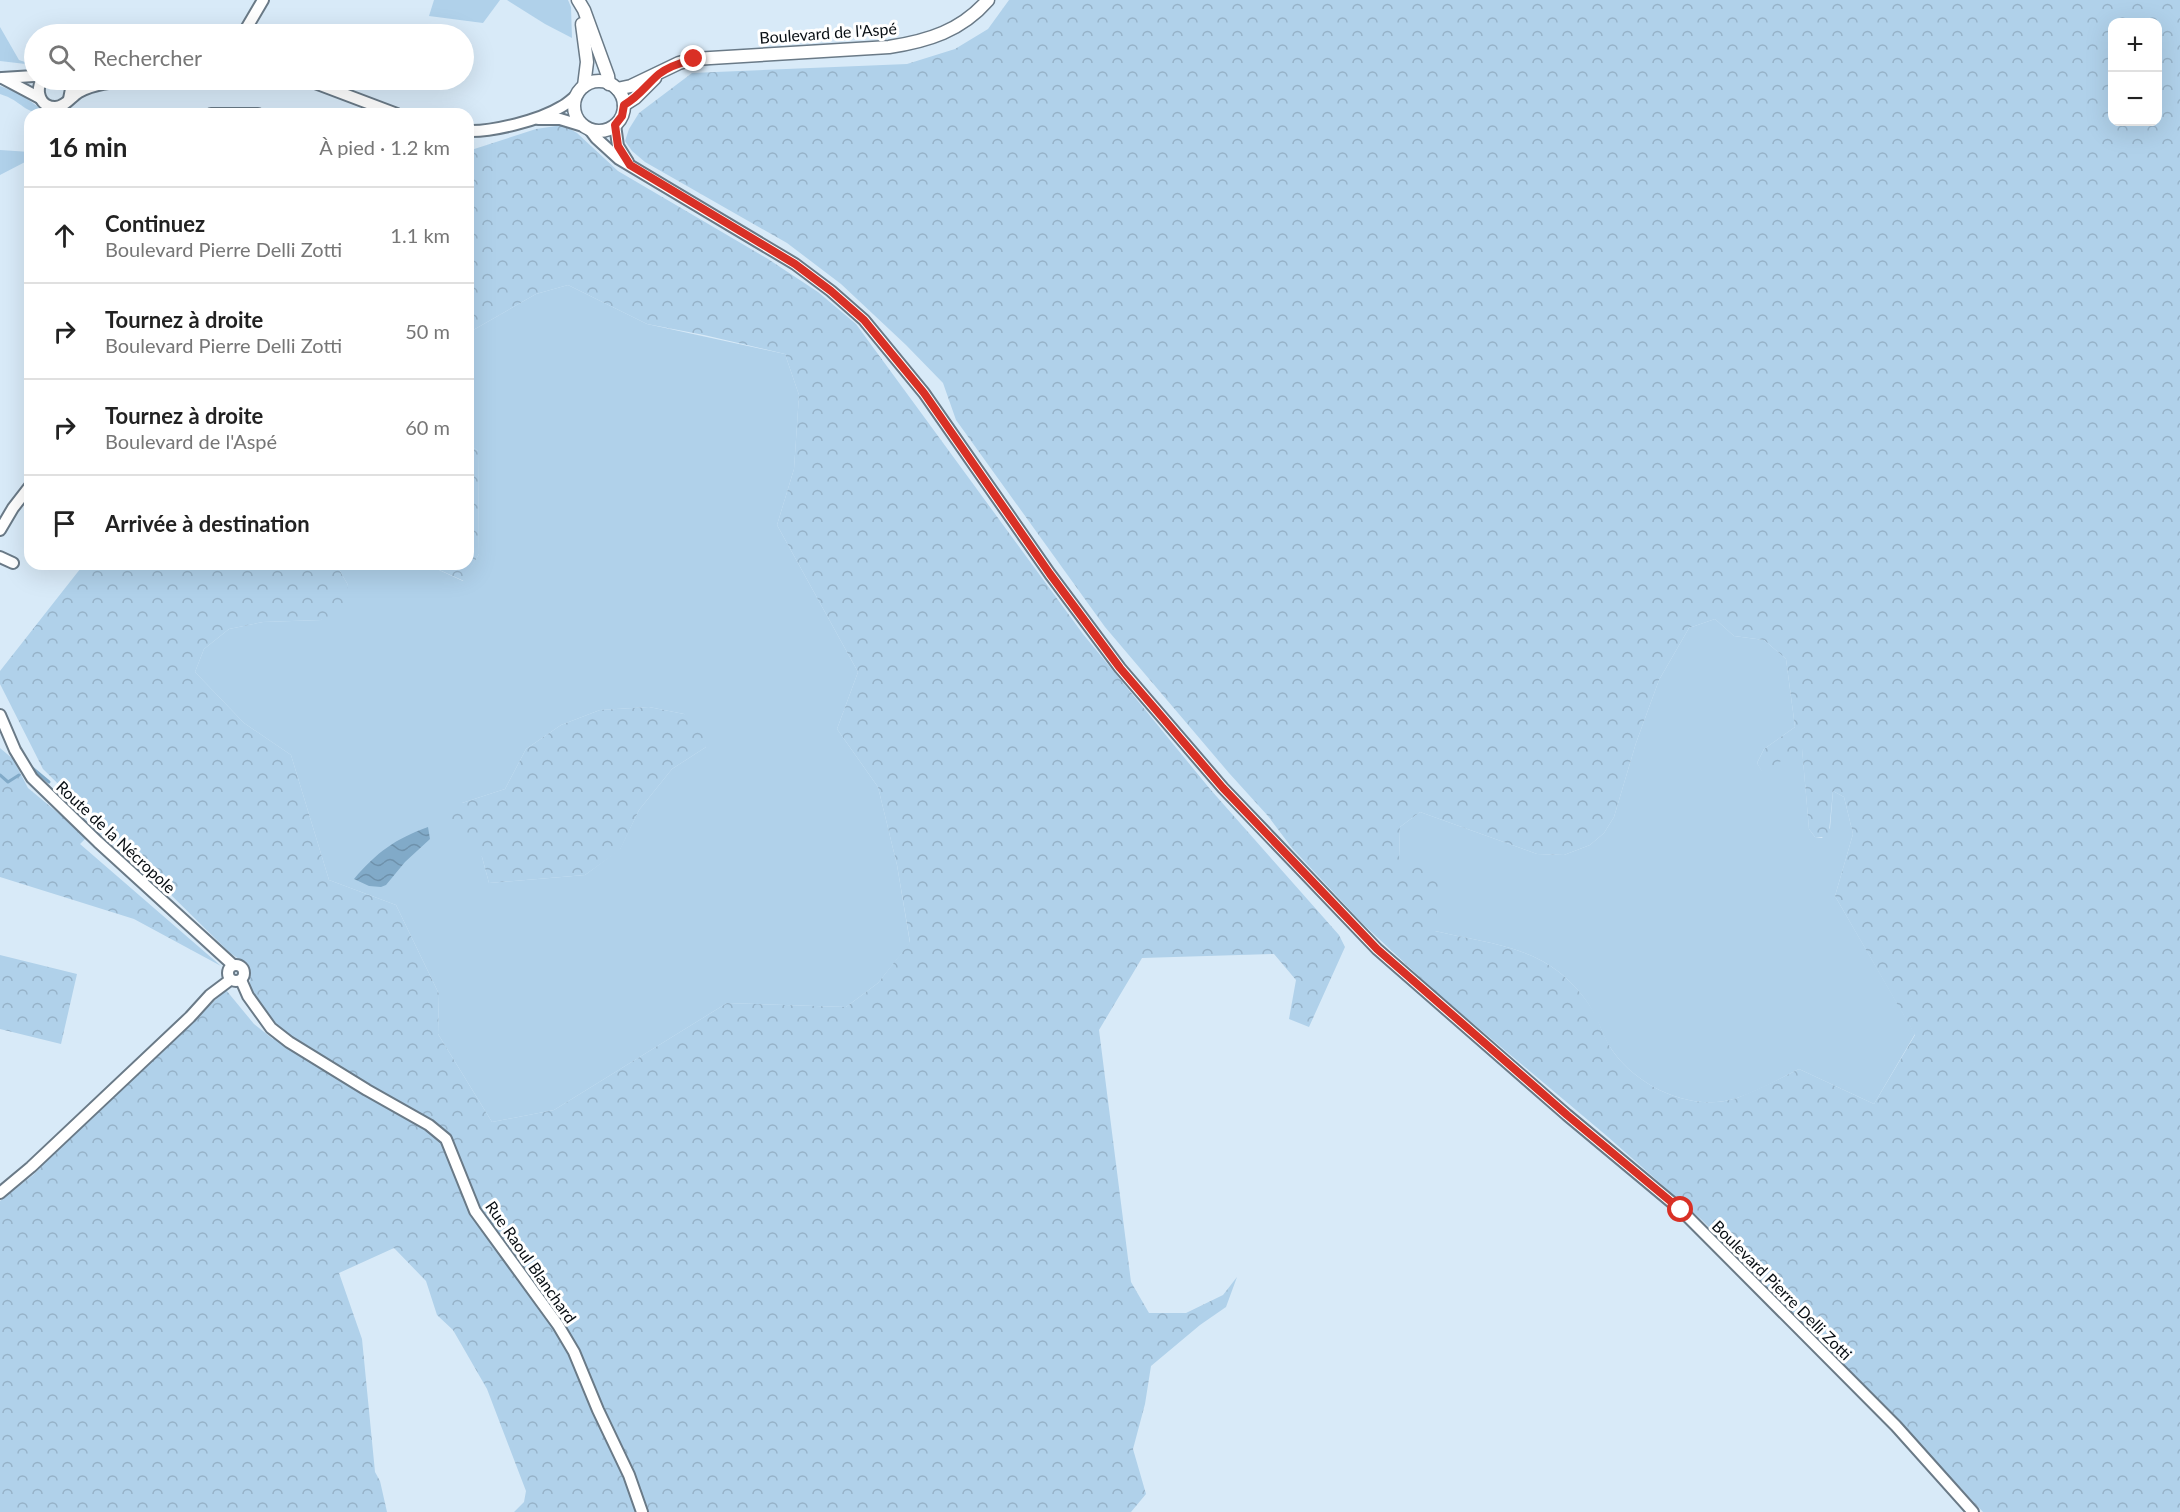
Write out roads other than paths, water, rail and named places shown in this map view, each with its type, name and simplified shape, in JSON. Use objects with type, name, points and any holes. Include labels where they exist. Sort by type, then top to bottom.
[{"type":"main road","points":[[577,0],[584,10],[608,76],[624,105],[622,116],[615,125],[603,131],[587,128],[578,120],[574,112],[574,103],[587,62],[577,0]]},
{"type":"main road","name":"Boulevard de l'Aspé","points":[[613,86],[631,86],[679,63],[694,59],[889,48],[912,44],[940,36],[959,26],[988,0]]},
{"type":"main road","name":"Boulevard de l'Aspé","points":[[624,105],[635,98],[660,73]]},
{"type":"main road","points":[[580,90],[596,82],[613,86]]},
{"type":"street","points":[[251,24],[263,0]]},
{"type":"street","points":[[1,77],[24,76]]},
{"type":"street","points":[[1,77],[24,89]]},
{"type":"street","points":[[25,90],[54,108]]},
{"type":"street","points":[[39,90],[40,98]]},
{"type":"street","points":[[69,99],[71,90]]},
{"type":"street","points":[[62,108],[69,99],[85,90]]},
{"type":"street","points":[[333,90],[381,108]]},
{"type":"street","points":[[474,132],[532,119],[561,107],[580,90]]},
{"type":"street","points":[[532,119],[560,119],[587,128]]},
{"type":"street","points":[[615,125],[618,146],[630,165]]},
{"type":"street","name":"Boulevard Pierre Delli Zotti","points":[[587,128],[608,151],[795,264],[864,320],[924,393],[1030,547],[1120,668],[1230,796],[1377,949],[1567,1115],[1690,1218],[1896,1426],[1973,1512]]},
{"type":"street","points":[[0,530],[24,494]]},
{"type":"street","points":[[0,557],[13,563]]},
{"type":"street","name":"Route de la Nécropole","points":[[0,715],[15,750],[32,778],[98,842],[233,965],[228,969],[227,975],[236,980]]},
{"type":"street","points":[[0,1193],[31,1167],[190,1017],[210,995],[236,980]]},
{"type":"street","name":"Rue Raoul Blanchard","points":[[236,980],[262,1018],[289,1042],[429,1125],[446,1139],[475,1211],[558,1325],[574,1352],[629,1475],[642,1512]]},
{"type":"water","points":[[428,827],[430,839],[405,862],[386,885],[369,886],[354,879],[387,847]]},
{"type":"waterway","points":[[31,767],[49,782]]},
{"type":"waterway","points":[[0,775],[8,782],[19,775]]}]
